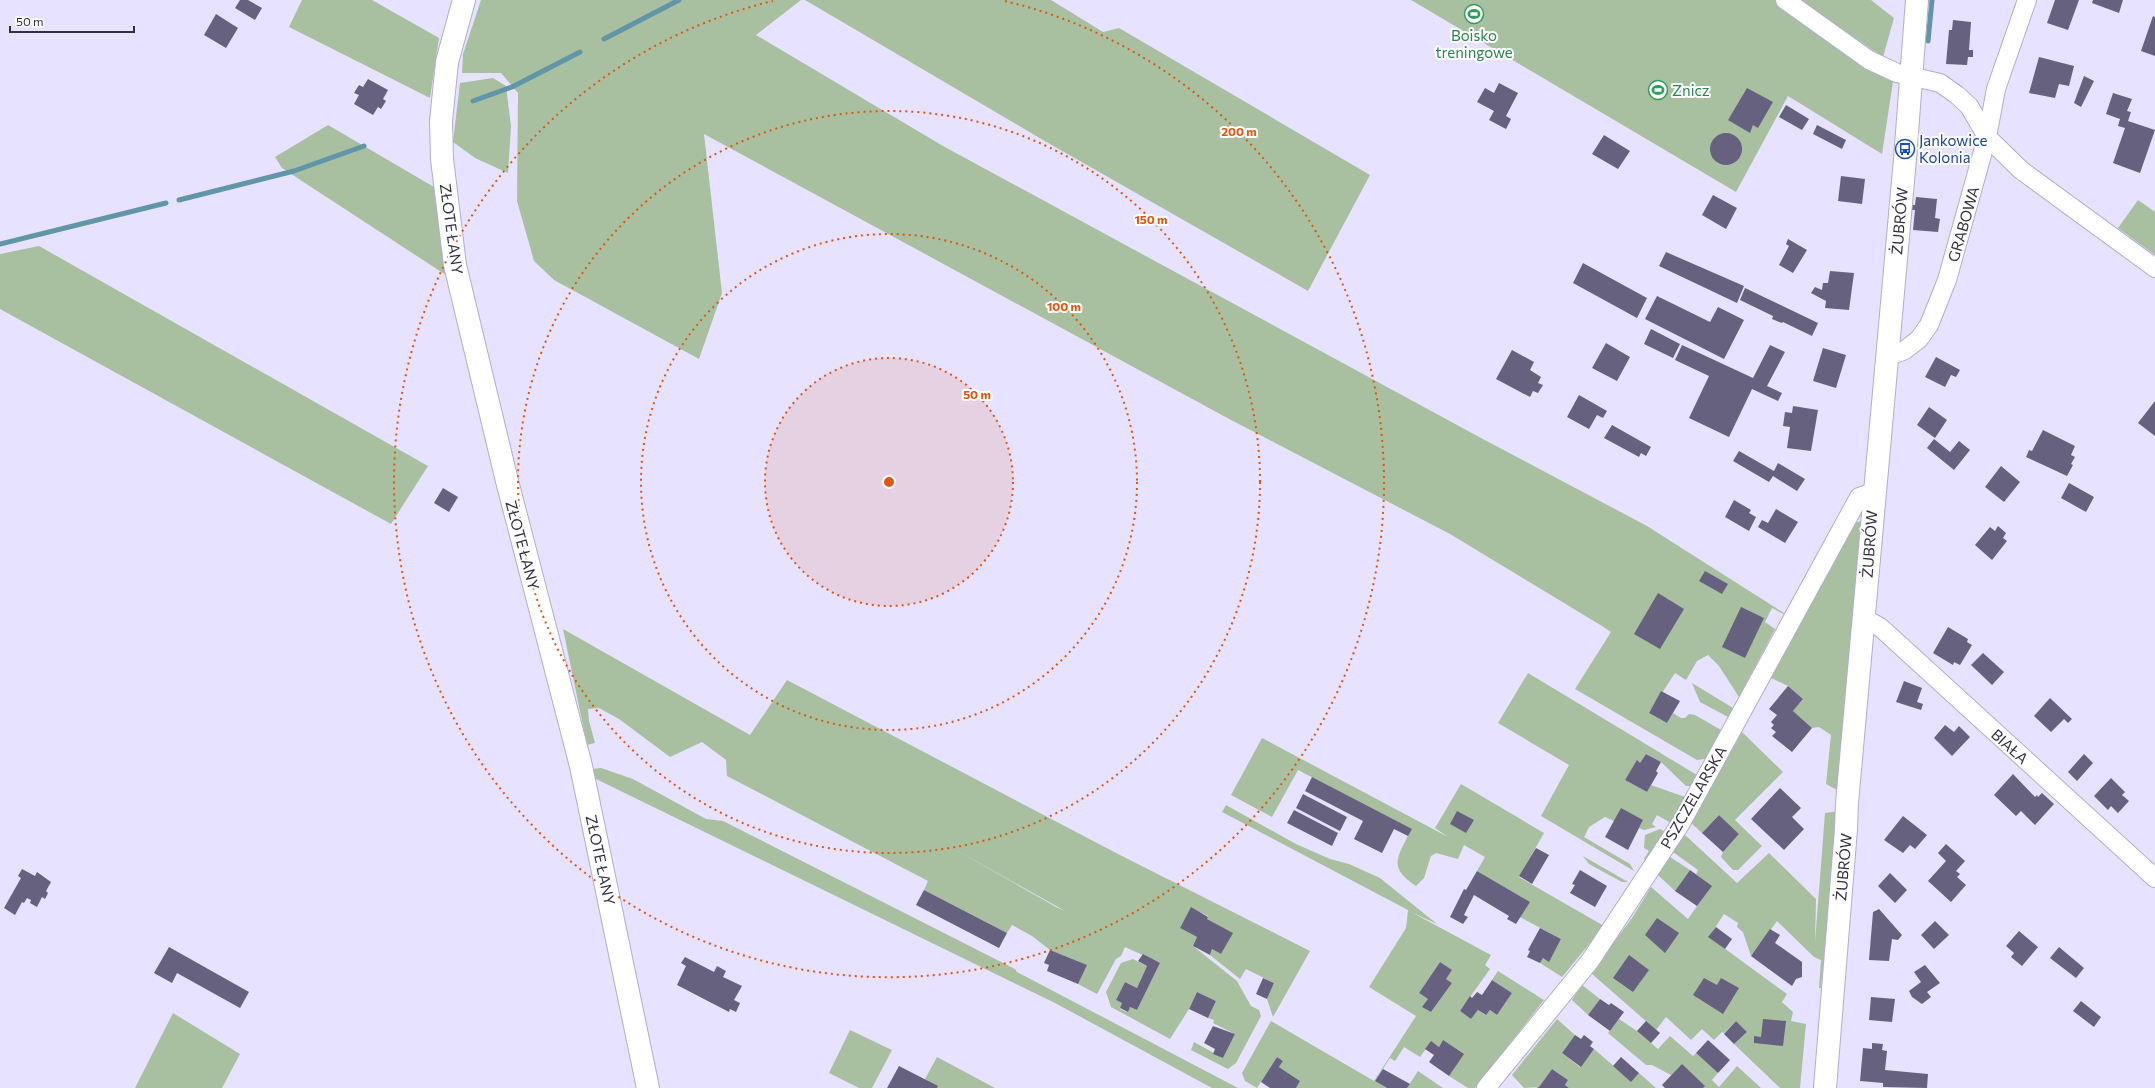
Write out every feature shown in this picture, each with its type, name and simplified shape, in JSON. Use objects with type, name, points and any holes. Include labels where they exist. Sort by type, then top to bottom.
[{"type":"street","name":"ZŁOTE ŁANY","points":[[464,0],[447,62],[442,98],[441,121],[442,159],[456,265],[507,482],[581,766],[648,1088]]},
{"type":"street","points":[[1785,0],[1869,60],[1897,73],[1940,83],[1957,95],[1969,106],[1987,137],[2021,170],[2155,268]]},
{"type":"street","name":"ŻUBRÓW","points":[[1825,1088],[1847,803],[1887,356],[1916,0]]},
{"type":"street","name":"GRABOWA","points":[[1887,356],[1905,350],[1919,340],[1930,325],[1947,280],[1987,137],[1996,89],[2027,0]]},
{"type":"street","name":"PSZCZELARSKA","points":[[1486,1088],[1590,961],[1681,823],[1859,496],[1874,492]]},
{"type":"street","name":"BIAŁA","points":[[1864,618],[1880,627],[2155,878]]},
{"type":"green space","points":[[302,0],[372,0],[439,38],[430,98],[289,27]]},
{"type":"green space","points":[[481,0],[801,0],[756,35],[943,146],[1481,438],[1647,526],[1784,613],[1783,614],[1772,608],[1765,622],[1775,629],[1739,697],[1719,666],[1708,655],[1697,661],[1686,680],[1675,673],[1649,713],[1667,723],[1673,713],[1681,718],[1685,718],[1689,714],[1695,715],[1721,730],[1705,759],[1697,760],[1575,689],[1611,632],[1602,626],[1450,534],[1231,420],[704,134],[722,293],[699,359],[554,280],[534,261],[517,201],[518,93],[501,73],[462,73],[463,54]]},
{"type":"green space","points":[[805,0],[1051,0],[1103,32],[1119,28],[1370,175],[1308,291],[1043,140]]},
{"type":"green space","points":[[1411,0],[1777,0],[1894,75],[1882,154],[1788,96],[1736,192]]},
{"type":"green space","points":[[1800,0],[1871,0],[1894,18],[1883,57]]},
{"type":"green space","points":[[493,78],[506,86],[511,126],[508,173],[475,158],[453,142],[460,83]]},
{"type":"green space","points":[[328,125],[434,187],[446,275],[282,168],[275,157]]},
{"type":"green space","points":[[2138,200],[2155,212],[2155,255],[2118,228]]},
{"type":"green space","points":[[39,246],[428,466],[391,524],[0,309],[0,254]]},
{"type":"green space","points":[[1863,521],[1839,791],[1826,784],[1831,735],[1819,727],[1812,728],[1793,711],[1803,699],[1788,686],[1771,678],[1849,534],[1851,523]]},
{"type":"green space","points":[[563,629],[750,735],[787,680],[1118,854],[1310,951],[1273,1017],[1267,999],[1274,983],[1246,969],[1240,979],[1210,955],[1212,949],[1221,954],[1232,933],[1207,919],[1208,916],[1191,908],[1180,928],[1197,937],[1193,946],[1237,981],[1251,1006],[1259,1010],[1261,1016],[1236,1063],[1228,1069],[1191,1050],[1194,1042],[1223,1058],[1235,1034],[1213,1023],[1214,1020],[1208,1018],[1216,1001],[1197,992],[1189,1009],[1170,1039],[1111,1007],[1106,992],[1121,963],[1133,959],[1147,966],[1137,988],[1125,982],[1116,1000],[1122,1003],[1120,1009],[1127,1012],[1130,1007],[1137,1010],[1160,963],[1125,947],[1121,956],[1116,959],[1097,994],[1078,984],[1086,965],[1050,950],[1032,936],[1012,925],[1007,933],[924,890],[928,881],[727,776],[726,760],[702,742],[670,757],[619,719],[599,708],[588,709],[589,721],[595,743],[587,745]],"holes":[[[942,842],[1065,911],[1056,907]]]},
{"type":"green space","points":[[1528,673],[1697,775],[1691,786],[1686,786],[1661,762],[1646,754],[1640,763],[1637,761],[1625,780],[1647,792],[1651,785],[1685,797],[1671,823],[1657,815],[1652,824],[1656,827],[1644,830],[1639,828],[1643,820],[1614,821],[1605,817],[1589,827],[1584,837],[1630,864],[1634,871],[1541,816],[1569,765],[1498,723]]},
{"type":"green space","points":[[1692,683],[1733,708],[1728,717],[1700,702]]},
{"type":"green space","points":[[1742,732],[1783,772],[1735,820],[1762,846],[1738,870],[1733,870],[1721,857],[1723,852],[1739,834],[1719,815],[1702,833],[1691,823]]},
{"type":"green space","points":[[1262,738],[1448,837],[1435,828],[1461,784],[1544,833],[1519,877],[1604,926],[1562,977],[1540,963],[1543,958],[1549,961],[1561,939],[1520,917],[1529,902],[1477,871],[1485,857],[1464,845],[1458,859],[1436,853],[1431,856],[1424,878],[1416,886],[1406,879],[1398,866],[1400,853],[1411,829],[1298,770],[1272,817],[1231,795]]},
{"type":"green space","points":[[601,768],[633,779],[706,819],[723,821],[1015,969],[1017,972],[1238,1088],[1212,1088],[1055,1003],[594,778],[592,769]]},
{"type":"green space","points":[[1226,805],[1296,844],[1330,859],[1349,864],[1380,878],[1437,924],[1411,912],[1491,955],[1485,965],[1490,969],[1460,1011],[1471,1019],[1478,1010],[1485,1015],[1490,1010],[1497,1015],[1512,993],[1492,980],[1498,971],[1544,1000],[1475,1088],[1468,1088],[1449,1076],[1443,1040],[1439,1047],[1431,1042],[1420,1057],[1404,1047],[1395,1061],[1390,1058],[1375,1081],[1387,1088],[1296,1088],[1300,1081],[1279,1067],[1283,1061],[1277,1057],[1257,1088],[1245,1081],[1242,1073],[1271,1021],[1374,1081],[1416,1016],[1369,987],[1406,928],[1408,910],[1222,812]],"holes":[[[1440,962],[1451,970],[1446,979],[1452,983],[1431,1012],[1423,1007],[1428,999],[1419,993]]]},
{"type":"green space","points":[[1839,811],[1821,988],[1819,988],[1821,960],[1814,957],[1777,921],[1751,956],[1743,932],[1737,927],[1738,923],[1724,914],[1709,937],[1787,994],[1782,1002],[1793,1012],[1791,1021],[1806,1024],[1800,1088],[1780,1088],[1734,1044],[1747,1032],[1736,1021],[1724,1033],[1722,1032],[1714,1040],[1702,1029],[1691,1040],[1666,1017],[1656,1030],[1591,973],[1632,918],[1651,887],[1688,919],[1711,886],[1696,874],[1698,870],[1673,852],[1684,834],[1737,883],[1769,853],[1816,899],[1815,942],[1825,813]]},
{"type":"green space","points":[[1660,829],[1666,832],[1648,862],[1644,859],[1649,851],[1644,848],[1645,835]]},
{"type":"green space","points":[[1583,856],[1628,882],[1622,882],[1589,864]]},
{"type":"green space","points":[[1670,857],[1690,870],[1675,891],[1658,875]]},
{"type":"green space","points":[[1582,985],[1600,999],[1588,1015],[1572,1000]]},
{"type":"green space","points":[[173,1013],[240,1054],[222,1088],[135,1088]]},
{"type":"green space","points":[[1557,1019],[1575,1035],[1562,1053],[1580,1067],[1594,1049],[1631,1081],[1639,1073],[1656,1088],[1569,1088],[1565,1085],[1568,1080],[1552,1069],[1539,1087],[1524,1088],[1512,1075]]},
{"type":"green space","points":[[1619,1019],[1637,1031],[1658,1049],[1670,1036],[1693,1056],[1696,1053],[1718,1073],[1712,1080],[1719,1087],[1737,1066],[1761,1088],[1703,1088],[1704,1086],[1671,1075],[1652,1065],[1646,1065],[1608,1033]]},
{"type":"green space","points":[[850,1030],[892,1050],[872,1088],[859,1088],[829,1073]]},
{"type":"green space","points":[[937,1057],[995,1088],[937,1088],[925,1079]]},
{"type":"green space","points":[[1418,1071],[1443,1088],[1407,1088]]},
{"type":"building","points":[[240,0],[248,0],[262,8],[255,20],[235,8]]},
{"type":"building","points":[[2055,0],[2079,0],[2068,30],[2047,23]]},
{"type":"building","points":[[2093,0],[2123,0],[2119,13],[2092,3]]},
{"type":"building","points":[[216,14],[238,28],[226,48],[204,35]]},
{"type":"building","points":[[2153,16],[2155,17],[2155,56],[2141,51]]},
{"type":"building","points":[[1953,20],[1971,22],[1969,50],[1973,50],[1973,57],[1968,57],[1967,65],[1946,64],[1949,30],[1952,30]]},
{"type":"building","points":[[2039,57],[2074,66],[2069,86],[2059,84],[2055,98],[2029,93]]},
{"type":"building","points":[[2084,76],[2094,81],[2081,107],[2074,103]]},
{"type":"building","points":[[368,79],[388,90],[383,99],[386,101],[381,109],[378,107],[373,115],[354,104],[359,95],[354,93],[359,85],[363,87]]},
{"type":"building","points":[[1499,83],[1518,93],[1506,116],[1511,119],[1506,129],[1489,120],[1494,111],[1477,102],[1485,88],[1494,93]]},
{"type":"building","points":[[1747,88],[1773,102],[1758,128],[1753,125],[1750,133],[1728,120]]},
{"type":"building","points":[[2113,93],[2132,99],[2127,111],[2131,112],[2128,121],[2155,130],[2140,173],[2113,163],[2125,128],[2118,126],[2120,119],[2106,114]]},
{"type":"building","points":[[1786,105],[1809,119],[1802,130],[1779,117]]},
{"type":"building","points":[[1817,125],[1846,140],[1842,149],[1813,134]]},
{"type":"building","points":[[1723,133],[1729,133],[1739,140],[1742,149],[1741,155],[1735,162],[1729,165],[1723,165],[1713,158],[1710,152],[1710,146],[1717,136]]},
{"type":"building","points":[[1604,135],[1630,151],[1618,169],[1592,154]]},
{"type":"building","points":[[1841,176],[1865,179],[1862,204],[1838,201]]},
{"type":"building","points":[[1713,195],[1737,208],[1726,229],[1702,215]]},
{"type":"building","points":[[1916,197],[1937,199],[1935,218],[1940,219],[1938,232],[1913,230],[1915,210],[1911,210],[1912,205],[1915,205]]},
{"type":"building","points":[[1788,239],[1807,250],[1793,273],[1779,265],[1789,246],[1786,244]]},
{"type":"building","points":[[1666,252],[1744,286],[1737,303],[1659,266]]},
{"type":"building","points":[[1583,263],[1647,298],[1637,318],[1573,283]]},
{"type":"building","points":[[1830,271],[1854,273],[1849,310],[1825,308],[1826,301],[1811,293],[1815,287],[1822,290],[1823,283],[1828,283]]},
{"type":"building","points":[[1745,288],[1818,323],[1812,336],[1783,322],[1782,323],[1772,319],[1773,316],[1740,300]]},
{"type":"building","points":[[1657,296],[1710,322],[1718,307],[1744,320],[1724,359],[1645,319]]},
{"type":"building","points":[[1651,329],[1680,344],[1673,358],[1644,344]]},
{"type":"building","points":[[1606,343],[1630,357],[1617,381],[1592,368]]},
{"type":"building","points":[[1682,345],[1753,378],[1770,345],[1785,352],[1767,386],[1782,393],[1778,401],[1752,389],[1729,437],[1689,418],[1709,376],[1675,360]]},
{"type":"building","points":[[1823,348],[1846,355],[1836,388],[1813,381]]},
{"type":"building","points":[[1512,350],[1534,362],[1530,370],[1541,377],[1538,383],[1543,385],[1538,393],[1533,391],[1530,397],[1496,379]]},
{"type":"building","points":[[1936,357],[1960,370],[1956,377],[1951,375],[1945,387],[1925,377]]},
{"type":"building","points":[[1579,395],[1607,411],[1603,418],[1597,415],[1589,429],[1567,417]]},
{"type":"building","points":[[2155,401],[2155,436],[2138,423]]},
{"type":"building","points":[[1793,406],[1818,410],[1811,451],[1787,448],[1790,427],[1783,426],[1785,412],[1792,413]]},
{"type":"building","points":[[1929,407],[1947,420],[1935,438],[1917,425]]},
{"type":"building","points":[[1612,425],[1651,447],[1646,456],[1641,453],[1639,457],[1604,438]]},
{"type":"building","points":[[2043,430],[2075,446],[2071,455],[2075,457],[2071,464],[2073,465],[2067,476],[2026,457],[2029,450],[2032,451]]},
{"type":"building","points":[[1934,439],[1950,452],[1959,441],[1970,450],[1954,470],[1927,448]]},
{"type":"building","points":[[1739,451],[1774,471],[1778,463],[1805,479],[1797,491],[1773,476],[1769,482],[1733,461]]},
{"type":"building","points":[[2001,466],[2020,482],[2004,502],[1985,487]]},
{"type":"building","points":[[2069,483],[2094,497],[2086,512],[2061,498]]},
{"type":"building","points":[[443,488],[458,497],[449,512],[434,503]]},
{"type":"building","points":[[1734,500],[1751,510],[1749,513],[1756,517],[1749,531],[1725,517]]},
{"type":"building","points":[[1776,509],[1798,522],[1785,543],[1758,527],[1762,520],[1768,523]]},
{"type":"building","points":[[1998,526],[2006,533],[2003,538],[2007,541],[1992,560],[1975,545],[1990,527],[1995,531]]},
{"type":"building","points":[[1705,571],[1728,584],[1722,594],[1699,581]]},
{"type":"building","points":[[1658,593],[1684,609],[1660,649],[1634,634]]},
{"type":"building","points":[[1741,607],[1764,618],[1745,658],[1722,647]]},
{"type":"building","points":[[1948,627],[1968,639],[1967,642],[1972,645],[1960,665],[1954,662],[1953,665],[1933,653]]},
{"type":"building","points":[[1983,653],[2004,672],[1992,685],[1971,665]]},
{"type":"building","points":[[1904,681],[1922,688],[1917,702],[1923,704],[1921,710],[1896,702]]},
{"type":"building","points":[[1788,686],[1803,699],[1793,711],[1812,728],[1792,752],[1772,736],[1776,732],[1771,728],[1774,725],[1771,722],[1777,715],[1769,709]]},
{"type":"building","points":[[1661,691],[1680,701],[1667,723],[1649,713]]},
{"type":"building","points":[[2050,698],[2072,719],[2068,723],[2064,719],[2051,732],[2034,716]]},
{"type":"building","points":[[1945,725],[1954,732],[1959,726],[1970,737],[1952,756],[1934,738]]},
{"type":"building","points":[[1646,754],[1661,762],[1656,771],[1658,773],[1647,792],[1625,780],[1637,760],[1640,763]]},
{"type":"building","points":[[2084,754],[2093,763],[2077,781],[2068,772]]},
{"type":"building","points":[[2013,774],[2035,797],[2037,795],[2038,797],[2042,793],[2054,804],[2035,825],[2021,811],[2016,816],[1994,795]]},
{"type":"building","points":[[1312,777],[1412,829],[1408,836],[1394,829],[1382,853],[1354,839],[1363,821],[1305,791]]},
{"type":"building","points":[[2111,778],[2125,792],[2122,795],[2129,801],[2118,813],[2111,806],[2108,810],[2094,796]]},
{"type":"building","points":[[1780,788],[1801,808],[1792,817],[1804,829],[1784,850],[1751,819]]},
{"type":"building","points":[[1303,794],[1347,817],[1340,831],[1296,808]]},
{"type":"building","points":[[1621,808],[1643,820],[1628,850],[1605,837]]},
{"type":"building","points":[[1294,810],[1338,833],[1332,846],[1287,823]]},
{"type":"building","points":[[1457,811],[1474,820],[1466,833],[1450,824]]},
{"type":"building","points":[[1719,815],[1739,834],[1723,852],[1702,833]]},
{"type":"building","points":[[1903,816],[1927,835],[1915,849],[1910,845],[1903,853],[1884,840]]},
{"type":"building","points":[[1946,844],[1965,861],[1956,871],[1960,874],[1957,877],[1966,885],[1951,902],[1928,881],[1946,861],[1938,853]]},
{"type":"building","points":[[1536,848],[1549,855],[1532,884],[1519,876]]},
{"type":"building","points":[[22,869],[35,876],[37,872],[51,882],[46,891],[48,893],[45,899],[42,897],[37,907],[30,903],[31,900],[27,898],[24,903],[22,902],[15,915],[4,908],[21,878],[18,876]]},
{"type":"building","points":[[1580,870],[1607,886],[1595,907],[1570,893],[1575,885],[1572,884]]},
{"type":"building","points":[[1690,870],[1712,886],[1697,906],[1675,891]]},
{"type":"building","points":[[1477,871],[1530,902],[1516,924],[1507,919],[1509,916],[1474,895],[1464,915],[1468,917],[1463,924],[1450,917],[1464,889],[1466,890]]},
{"type":"building","points":[[1890,873],[1907,890],[1895,903],[1878,886]]},
{"type":"building","points":[[924,890],[1007,933],[999,948],[916,905]]},
{"type":"building","points":[[1191,907],[1208,917],[1207,919],[1233,933],[1221,954],[1212,949],[1210,955],[1193,946],[1197,937],[1180,928]]},
{"type":"building","points":[[1879,909],[1902,935],[1898,940],[1892,939],[1889,961],[1869,960],[1873,912]]},
{"type":"building","points":[[1657,918],[1679,933],[1665,953],[1645,935]]},
{"type":"building","points":[[1935,921],[1949,935],[1934,949],[1921,935]]},
{"type":"building","points":[[1716,927],[1732,939],[1725,949],[1708,937]]},
{"type":"building","points":[[1540,928],[1561,939],[1549,962],[1543,958],[1540,963],[1527,957],[1530,951],[1528,950]]},
{"type":"building","points":[[1770,929],[1780,935],[1775,943],[1802,962],[1802,977],[1796,979],[1792,986],[1751,956]]},
{"type":"building","points":[[2019,931],[2038,947],[2022,966],[2011,957],[2014,953],[2006,946]]},
{"type":"building","points":[[169,947],[249,992],[240,1008],[177,973],[172,983],[154,973]]},
{"type":"building","points":[[2059,947],[2084,968],[2076,978],[2050,958]]},
{"type":"building","points":[[1050,950],[1087,965],[1078,984],[1047,971],[1049,965],[1044,963]]},
{"type":"building","points":[[1143,954],[1160,963],[1137,1010],[1130,1007],[1128,1012],[1120,1008],[1122,1003],[1116,1000],[1125,982],[1137,988],[1147,966],[1138,961]]},
{"type":"building","points":[[1629,955],[1649,970],[1633,992],[1613,978]]},
{"type":"building","points":[[685,957],[714,972],[717,966],[726,971],[723,977],[742,986],[734,1000],[740,1003],[736,1012],[730,1009],[729,1012],[677,985],[686,966],[681,963]]},
{"type":"building","points":[[1440,962],[1452,970],[1446,979],[1452,983],[1431,1012],[1422,1007],[1428,999],[1419,993]]},
{"type":"building","points":[[1925,965],[1940,983],[1927,992],[1931,997],[1922,1004],[1912,997],[1909,991],[1921,982],[1914,972]]},
{"type":"building","points":[[1263,978],[1274,983],[1267,999],[1256,994]]},
{"type":"building","points":[[1704,978],[1717,985],[1721,978],[1739,988],[1723,1014],[1693,995]]},
{"type":"building","points":[[1492,980],[1512,993],[1497,1015],[1490,1010],[1486,1015],[1478,1010],[1471,1019],[1460,1011],[1470,996],[1472,998],[1477,992],[1482,995]]},
{"type":"building","points":[[1197,992],[1216,1001],[1208,1018],[1189,1009]]},
{"type":"building","points":[[1871,997],[1895,999],[1892,1022],[1869,1020]]},
{"type":"building","points":[[1600,999],[1609,1005],[1611,1003],[1624,1012],[1610,1031],[1588,1015]]},
{"type":"building","points":[[2081,1001],[2101,1017],[2094,1027],[2073,1011]]},
{"type":"building","points":[[1763,1019],[1786,1021],[1783,1046],[1754,1043],[1754,1036],[1761,1037]]},
{"type":"building","points":[[1646,1021],[1660,1033],[1651,1043],[1637,1031]]},
{"type":"building","points":[[1736,1021],[1747,1032],[1734,1044],[1724,1034]]},
{"type":"building","points":[[1213,1026],[1235,1034],[1223,1058],[1213,1054],[1215,1049],[1204,1043]]},
{"type":"building","points":[[1575,1035],[1581,1039],[1584,1035],[1593,1042],[1590,1046],[1594,1049],[1581,1067],[1562,1053]]},
{"type":"building","points":[[1443,1040],[1464,1054],[1449,1076],[1429,1062],[1434,1055],[1425,1049],[1431,1041],[1439,1047]]},
{"type":"building","points":[[1708,1040],[1730,1060],[1718,1073],[1696,1053]]},
{"type":"building","points":[[1872,1043],[1883,1044],[1882,1050],[1887,1051],[1885,1070],[1928,1074],[1927,1088],[1883,1087],[1883,1083],[1860,1081],[1863,1048],[1872,1049]]},
{"type":"building","points":[[1277,1057],[1283,1061],[1279,1067],[1300,1081],[1296,1088],[1270,1088],[1261,1082]]},
{"type":"building","points":[[1621,1057],[1639,1073],[1631,1082],[1613,1066]]},
{"type":"building","points":[[1682,1064],[1705,1086],[1703,1088],[1665,1088],[1662,1085]]},
{"type":"building","points":[[899,1066],[938,1086],[937,1088],[887,1088]]},
{"type":"building","points":[[1383,1069],[1410,1084],[1407,1088],[1387,1088],[1375,1081]]},
{"type":"building","points":[[1552,1069],[1568,1080],[1565,1085],[1569,1088],[1536,1088],[1539,1087]]},
{"type":"waterway","points":[[604,39],[679,0]]},
{"type":"waterway","points":[[1928,41],[1932,0]]},
{"type":"waterway","points":[[473,101],[512,87],[580,52]]},
{"type":"waterway","points":[[179,200],[294,171],[364,146]]},
{"type":"waterway","points":[[0,244],[166,203]]},
{"type":"place","name":"Boisko treningowe","points":[[1474,14]]},
{"type":"place","name":"Znicz","points":[[1658,90]]},
{"type":"place","name":"Jankowice Kolonia","points":[[1905,149]]}]
